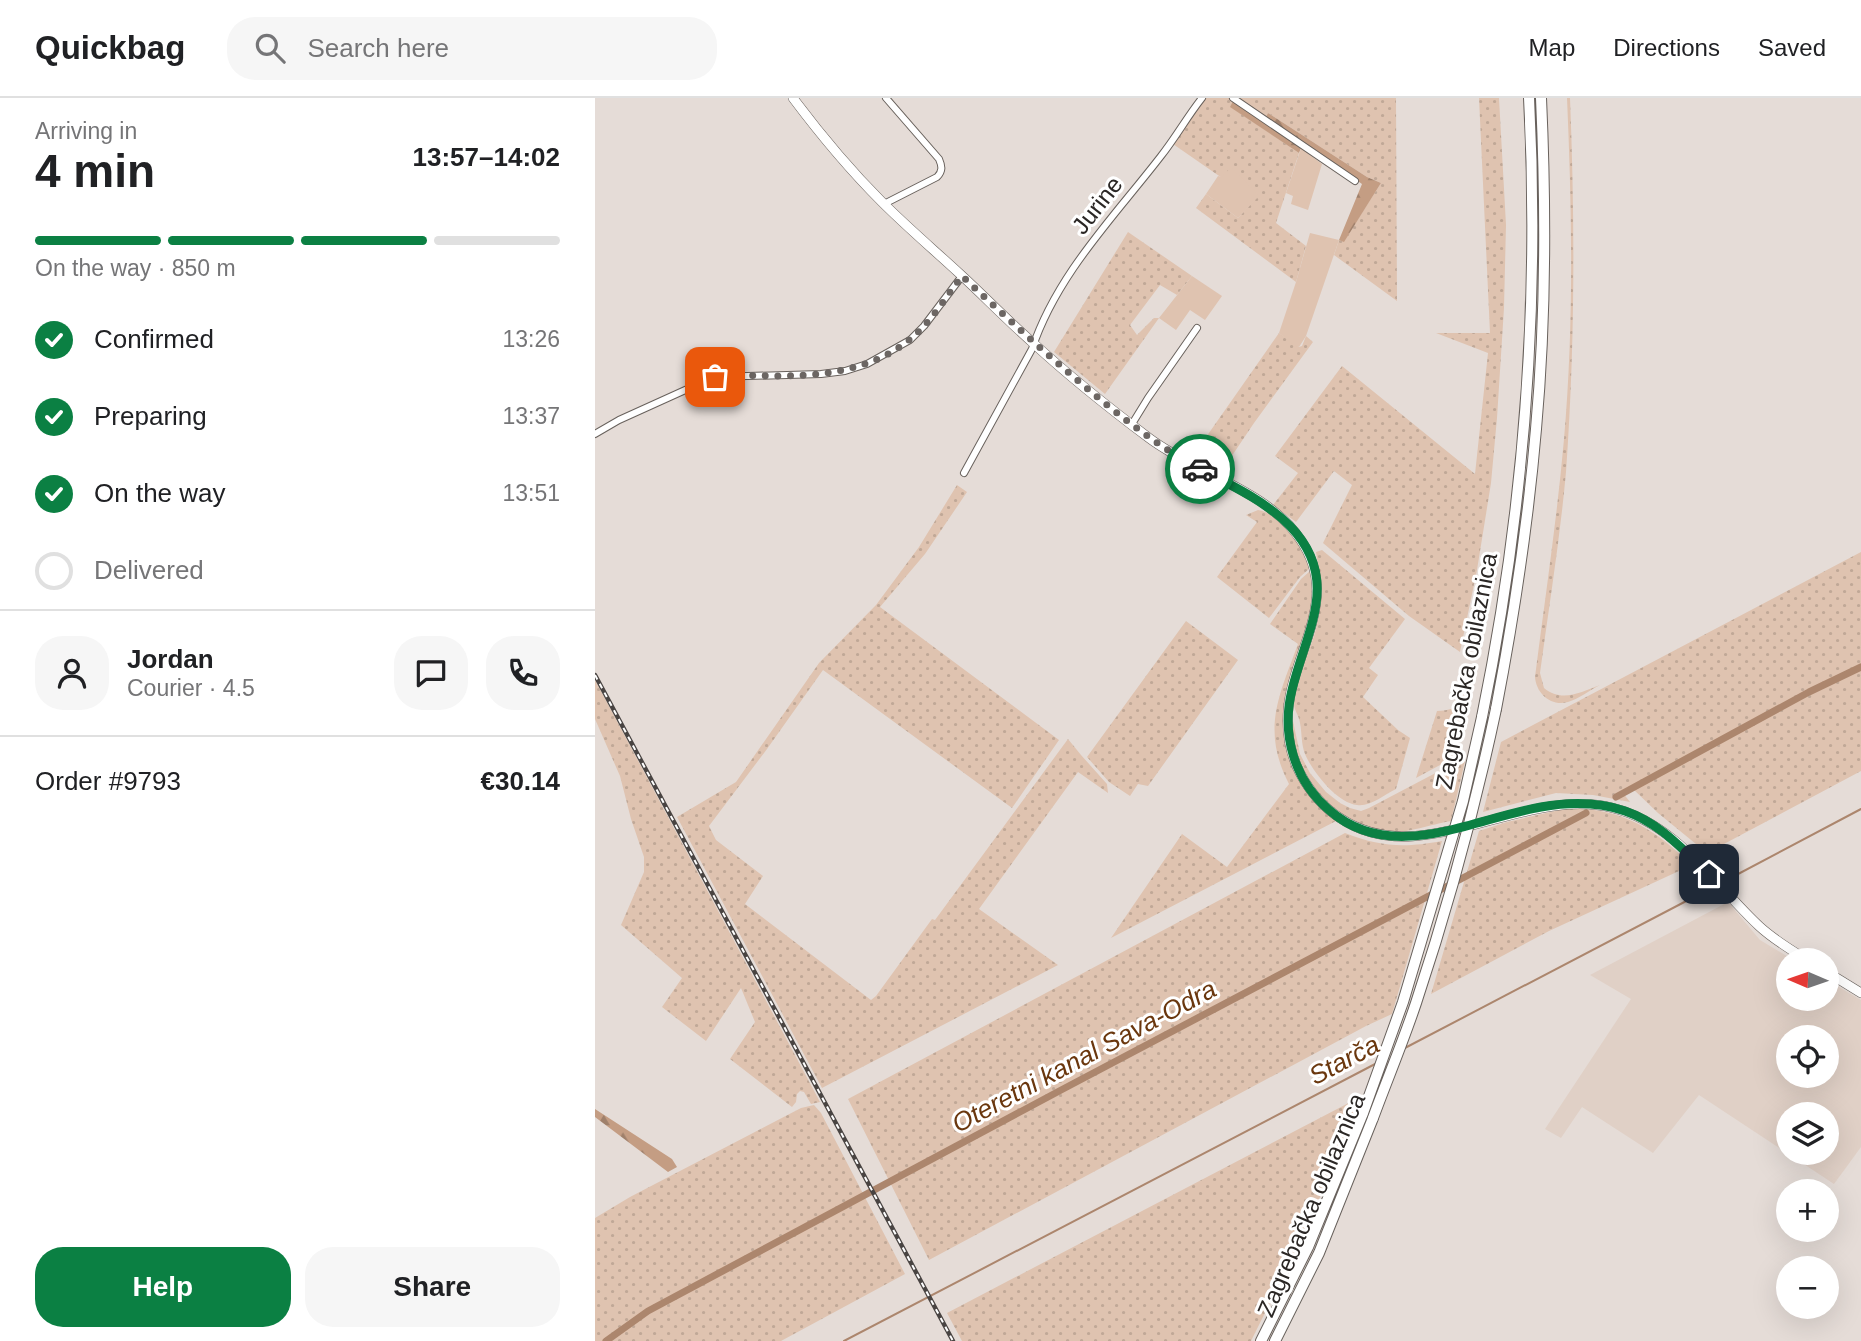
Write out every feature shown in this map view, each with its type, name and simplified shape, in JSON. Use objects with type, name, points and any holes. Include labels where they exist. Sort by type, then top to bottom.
[{"type":"highway","name":"Zagrebačka obilaznica","points":[[1275,1341],[1319,1253],[1368,1116],[1463,801],[1482,717],[1505,588],[1524,439],[1533,218],[1529,98]]},
{"type":"highway","name":"Zagrebačka obilaznica","points":[[1261,1341],[1368,1116],[1415,1003],[1476,802],[1517,589],[1532,474],[1544,286],[1541,98]]},
{"type":"main road","points":[[793,98],[846,163],[884,204],[1034,343],[1169,452],[1245,493],[1292,528],[1308,552],[1316,583],[1316,606],[1310,634],[1291,691],[1288,732],[1293,757],[1302,777],[1330,811],[1366,831],[1401,837],[1431,834],[1542,807],[1566,804],[1602,806],[1627,812],[1655,826],[1678,844],[1767,933],[1790,948]]},
{"type":"main road","points":[[1839,979],[1861,993]]},
{"type":"street","points":[[884,204],[899,194],[937,177],[942,168],[939,159],[886,98]]},
{"type":"street","name":"Jurine","points":[[964,473],[1054,301],[1084,253],[1160,158],[1202,98]]},
{"type":"street","points":[[1233,98],[1355,181]]},
{"type":"street","points":[[595,434],[619,420],[715,377],[821,374],[845,371],[867,364],[910,340],[962,276]]},
{"type":"street","points":[[1132,424],[1197,328]]},
{"type":"shaded area","points":[[1204,98],[1229,98],[1233,101],[1231,107],[1299,153],[1276,223],[1306,246],[1296,282],[1196,208],[1206,194],[1238,218],[1258,196],[1231,168],[1222,178],[1173,144]]},
{"type":"shaded area","points":[[1238,98],[1396,98],[1397,301],[1334,255],[1339,240],[1344,241],[1381,183],[1367,177],[1268,113],[1266,117]]},
{"type":"shaded area","points":[[1479,98],[1499,98],[1506,225],[1504,308],[1491,483],[1460,652],[1409,616],[1323,543],[1352,485],[1334,471],[1296,522],[1273,505],[1298,473],[1275,456],[1342,366],[1475,474],[1488,353],[1436,333],[1490,333]]},
{"type":"shaded area","points":[[1567,98],[1570,98],[1573,192],[1573,332],[1569,425],[1561,522],[1540,673],[1544,688],[1558,695],[1572,695],[1600,685],[1576,699],[1562,703],[1550,701],[1545,697],[1538,688],[1535,677],[1558,499],[1567,396],[1571,268]]},
{"type":"shaded area","points":[[1301,148],[1322,164],[1308,210],[1291,204],[1293,196],[1286,193]]},
{"type":"shaded area","points":[[1231,167],[1259,196],[1238,218],[1206,194],[1218,176],[1222,177]]},
{"type":"shaded area","points":[[1128,232],[1192,276],[1177,295],[1160,285],[1130,325],[1137,335],[1154,318],[1159,318],[1105,394],[1054,352]]},
{"type":"shaded area","points":[[1310,233],[1339,240],[1306,336],[1299,347],[1279,333]]},
{"type":"shaded area","points":[[1192,276],[1222,296],[1205,320],[1190,310],[1176,330],[1159,318]]},
{"type":"shaded area","points":[[1279,333],[1299,347],[1306,336],[1313,342],[1219,475],[1190,460]]},
{"type":"shaded area","points":[[957,485],[967,492],[925,554],[880,607],[1059,740],[1012,808],[823,670],[709,826],[716,840],[763,876],[745,904],[871,1000],[932,919],[935,920],[1068,739],[1107,784],[1108,793],[1078,772],[979,909],[1058,965],[822,1088],[677,817],[736,782],[819,663],[876,605],[919,547]]},
{"type":"shaded area","points":[[1258,510],[1283,524],[1297,542],[1309,569],[1269,618],[1217,577],[1257,522],[1246,515]]},
{"type":"shaded area","points":[[1322,550],[1405,619],[1369,668],[1378,675],[1363,697],[1410,738],[1396,789],[1362,805],[1341,799],[1313,769],[1304,750],[1294,706],[1297,686],[1319,615],[1320,584],[1316,552]]},
{"type":"shaded area","points":[[1861,552],[1861,771],[1707,853],[1632,788],[1623,793],[1630,802],[1593,795],[1556,793],[1483,812],[1501,742]]},
{"type":"shaded area","points":[[1310,571],[1311,606],[1285,703],[1284,737],[1288,753],[1302,783],[1336,821],[1111,938],[1182,834],[1227,867],[1289,784],[1276,747],[1276,713],[1298,644],[1270,624],[1301,579]]},
{"type":"shaded area","points":[[1186,621],[1238,660],[1148,786],[1138,784],[1130,796],[1109,782],[1087,757]]},
{"type":"shaded area","points":[[595,680],[820,1102],[811,1104],[804,1092],[800,1091],[792,1107],[730,1059],[755,1022],[741,988],[706,1041],[662,1007],[682,978],[621,925],[644,872],[644,857],[620,776],[595,719]]},
{"type":"shaded area","points":[[1464,689],[1467,692],[1453,758],[1416,778],[1437,711],[1449,710],[1455,706]]},
{"type":"shaded area","points":[[1293,721],[1300,754],[1310,773],[1326,792],[1340,803],[1361,811],[1466,757],[1451,821],[1397,832],[1380,830],[1349,818],[1322,797],[1303,768],[1297,752]]},
{"type":"shaded area","points":[[1564,809],[1602,811],[1634,822],[1663,840],[1692,865],[1549,931],[1431,994],[1479,831]]},
{"type":"shaded area","points":[[1345,833],[1393,845],[1442,841],[1392,1014],[929,1260],[848,1099]]},
{"type":"shaded area","points":[[1728,902],[1760,940],[1776,950],[1776,1012],[1839,1012],[1839,987],[1861,1000],[1861,1147],[1838,1179],[1826,1179],[1805,1165],[1839,1165],[1839,1102],[1776,1102],[1776,1146],[1699,1095],[1653,1153],[1582,1107],[1561,1138],[1545,1129],[1631,999],[1590,975]]},
{"type":"shaded area","points":[[1362,1096],[1308,1226],[1251,1341],[962,1341],[947,1313]]},
{"type":"shaded area","points":[[814,1105],[821,1113],[905,1274],[781,1341],[595,1341],[595,1218],[801,1108]]},
{"type":"green space","points":[[1233,101],[1301,148],[1299,153],[1230,107]]},
{"type":"green space","points":[[1268,113],[1367,177],[1381,183],[1344,242],[1339,240],[1362,184],[1266,117]]},
{"type":"green space","points":[[595,1109],[672,1159],[677,1167],[668,1172],[595,1117]]},
{"type":"waterway","name":"Oteretni kanal Sava-Odra","points":[[1616,797],[1809,692],[1861,667]]},
{"type":"waterway","name":"Starča","points":[[1723,882],[1861,809]]},
{"type":"waterway","name":"Oteretni kanal Sava-Odra","points":[[606,1341],[648,1311],[1586,813]]},
{"type":"waterway","name":"Starča","points":[[1403,1049],[1715,886]]},
{"type":"waterway","name":"Starča","points":[[844,1341],[1377,1063]]},
{"type":"railway","points":[[595,675],[953,1341]]},
{"type":"way so far","points":[[715,377],[821,374],[845,371],[867,364],[910,340],[962,276],[1096,396],[1153,441],[1200,469]]},
{"type":"route","points":[[1200,469],[1275,513],[1292,528],[1308,552],[1316,583],[1315,617],[1291,691],[1288,732],[1293,757],[1302,777],[1330,811],[1366,831],[1401,837],[1431,834],[1542,807],[1566,804],[1602,806],[1648,821],[1666,833],[1709,874]]}]
